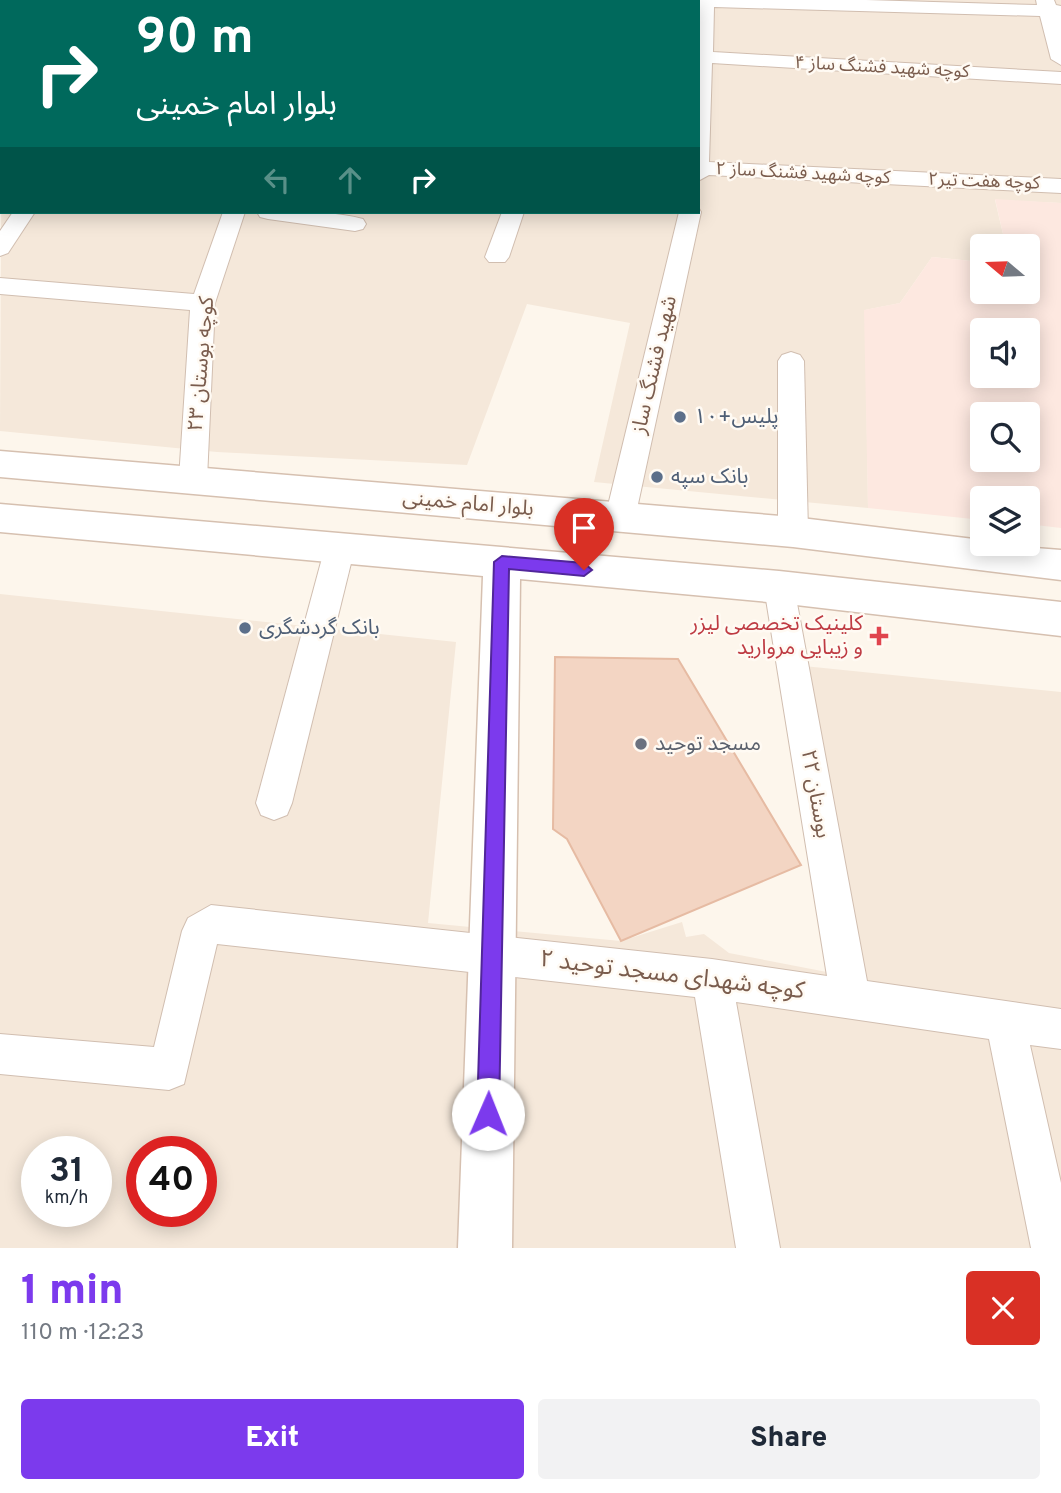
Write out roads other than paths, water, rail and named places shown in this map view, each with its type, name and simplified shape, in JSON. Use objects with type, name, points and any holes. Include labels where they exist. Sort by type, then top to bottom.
[{"type":"street","points":[[700,147],[705,1],[902,2],[1051,7],[1061,59]]},
{"type":"street","name":"کوچه شهید فشنگ ساز ۴","points":[[704,57],[1061,79]]},
{"type":"street","name":"کوچه شهید فشنگ ساز ۲","points":[[700,170],[907,179]]},
{"type":"street","name":"کوچه هفت تیر۲","points":[[907,179],[1061,186]]},
{"type":"street","points":[[0,248],[23,214]]},
{"type":"street","name":"کوچه بوستان ۲۳","points":[[193,479],[202,303],[232,214]]},
{"type":"street","points":[[282,214],[355,224]]},
{"type":"street","points":[[497,257],[512,214]]},
{"type":"street","name":"شهید فشنگ ساز","points":[[620,517],[690,214]]},
{"type":"street","points":[[0,286],[202,303]]},
{"type":"street","points":[[792,361],[793,532]]},
{"type":"street","name":"بلوار امام خمینی","points":[[0,464],[793,532],[1061,565]]},
{"type":"street","points":[[0,518],[779,587],[1061,619]]},
{"type":"street","points":[[274,803],[341,547]]},
{"type":"street","points":[[485,1248],[502,562]]},
{"type":"street","name":"بوستان ۲۲","points":[[779,587],[851,1000]]},
{"type":"street","name":"کوچه شهدای مسجد توحید ۲","points":[[0,1054],[169,1069],[201,931],[211,924],[712,979],[1061,1029]]},
{"type":"street","points":[[712,979],[758,1248]]},
{"type":"street","points":[[1005,1021],[1054,1248]]},
{"type":"place","name":"پلیس+۱۰","points":[[680,417]]},
{"type":"place","name":"بانک سپه","points":[[657,477]]},
{"type":"place","name":"بانک گردشگری","points":[[245,628]]},
{"type":"place","name":"کلینیک تخصصی لیزر و زیبایی مروارید","points":[[879,636]]},
{"type":"place","name":"مسجد توحید","points":[[641,744]]}]
